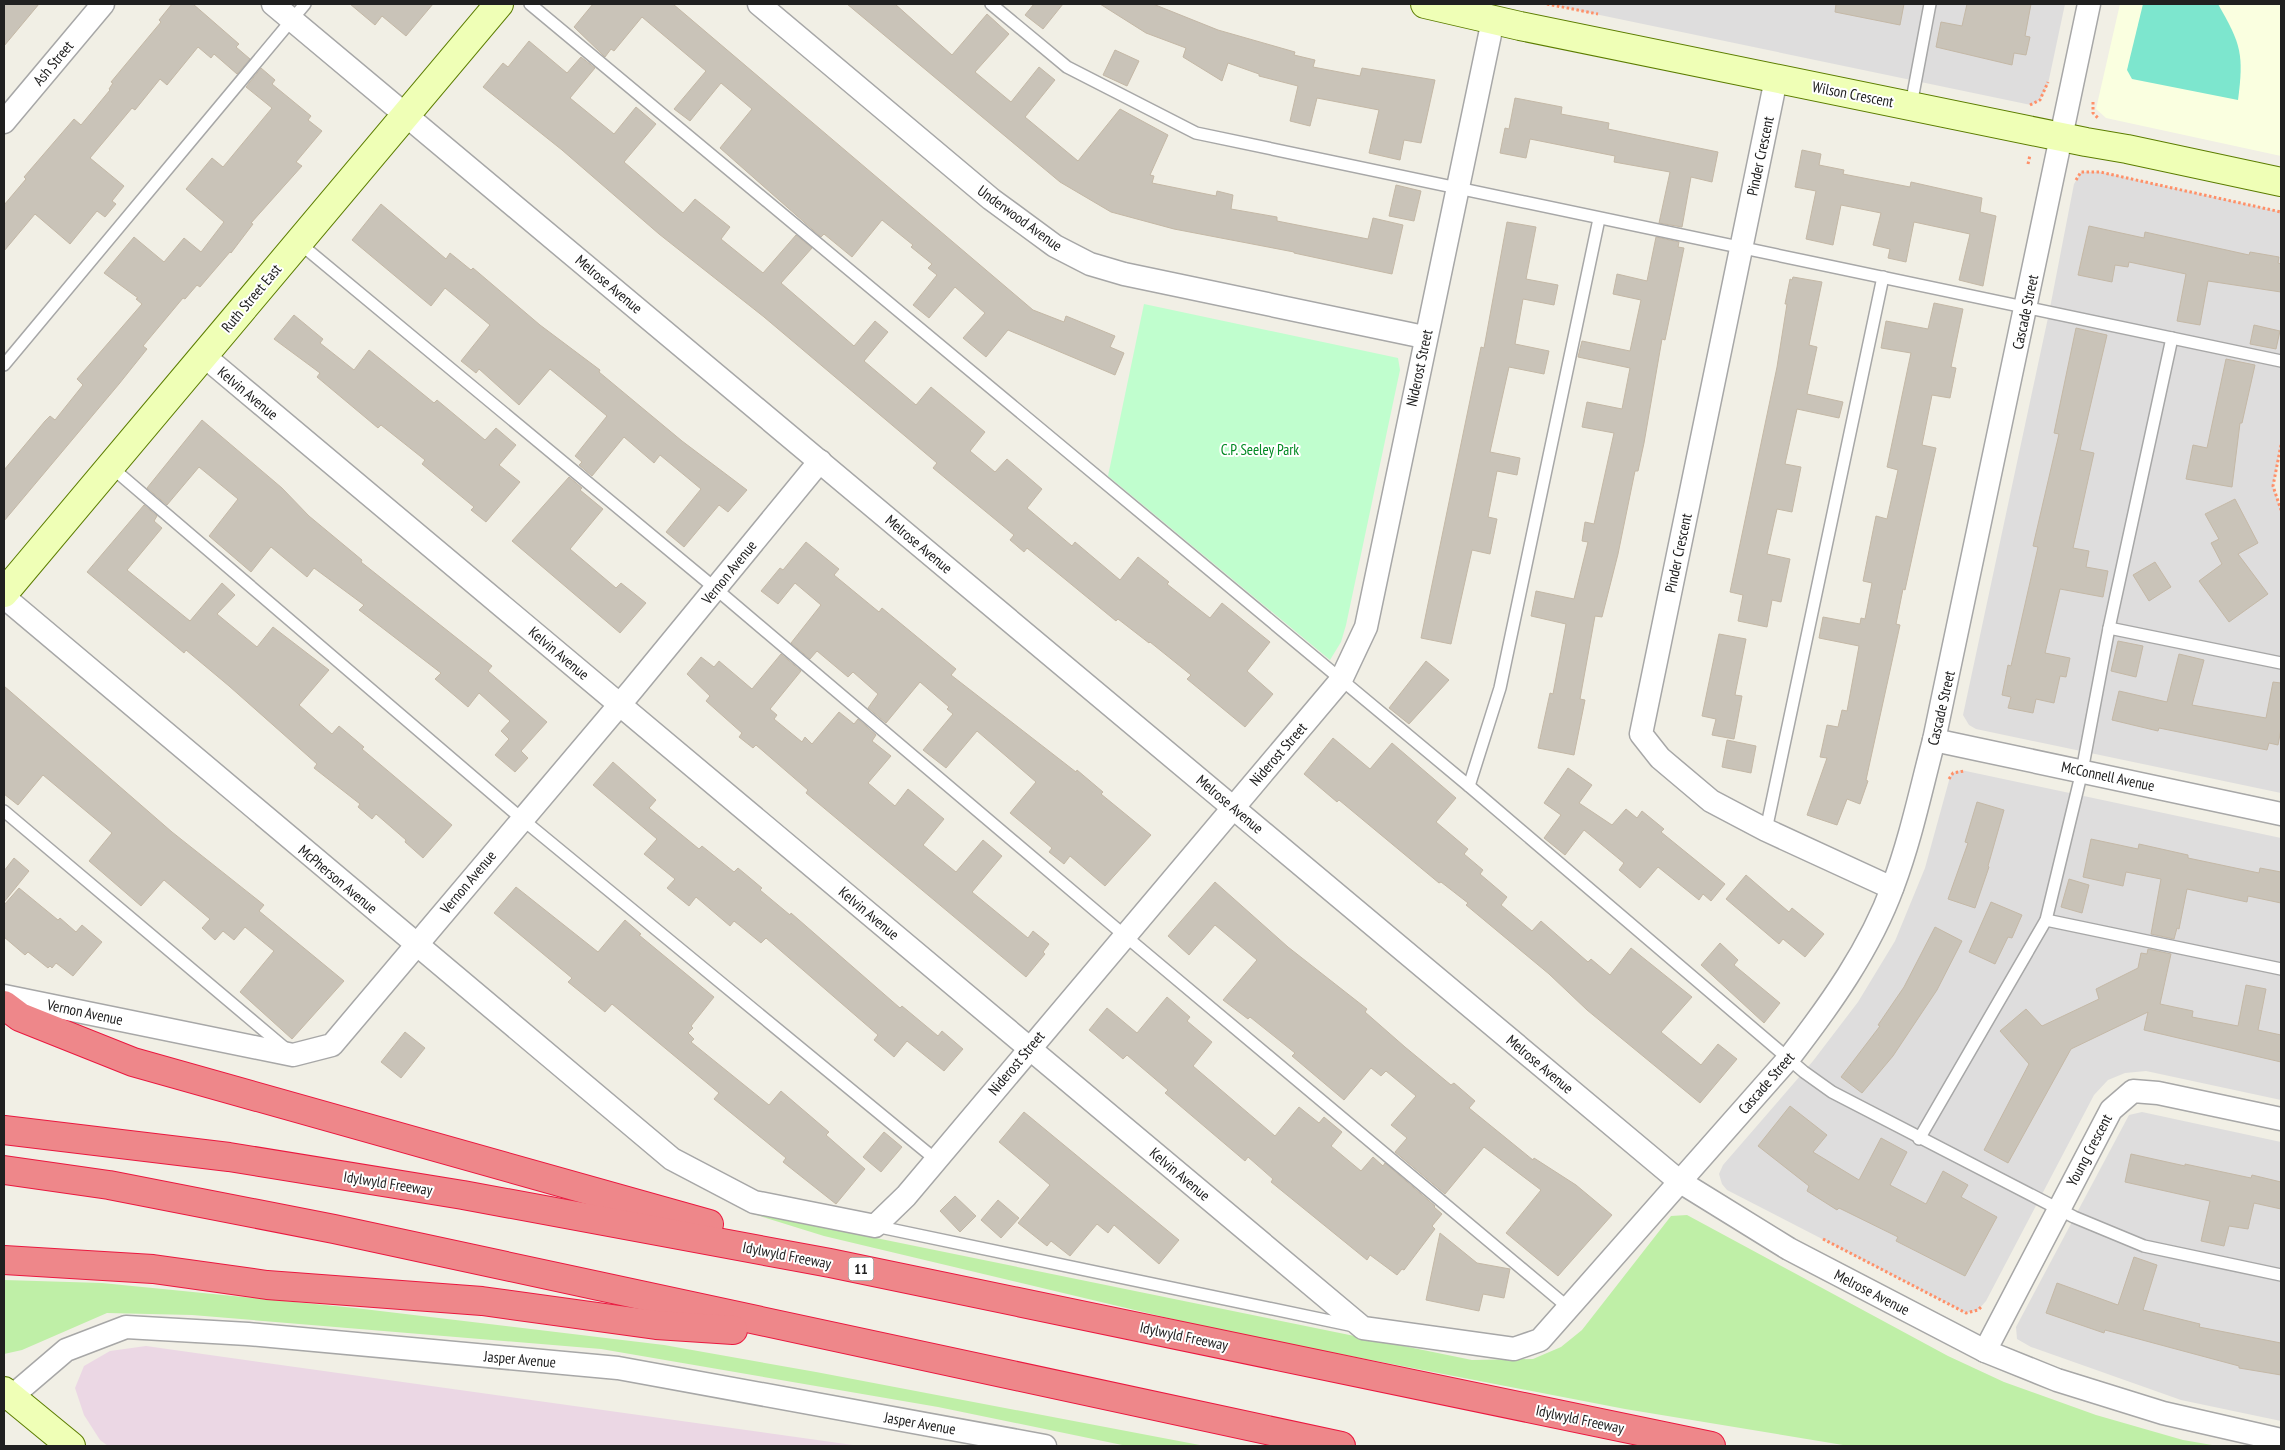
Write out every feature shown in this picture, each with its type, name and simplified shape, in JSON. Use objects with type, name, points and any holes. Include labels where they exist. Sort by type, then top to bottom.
[{"type":"highway","points":[[4,1005],[20,1017],[133,1062],[715,1226],[830,1263]]},
{"type":"highway","name":"Idylwyld Freeway","points":[[4,1130],[229,1157],[434,1190],[830,1263],[1711,1446]]},
{"type":"highway","points":[[4,1170],[109,1185],[334,1229],[822,1336],[1341,1446]]},
{"type":"highway","points":[[4,1260],[154,1269],[267,1284],[482,1301],[656,1325],[822,1336]]},
{"type":"street","name":"Ash Street","points":[[4,122],[103,4]]},
{"type":"street","name":"Melrose Avenue","points":[[273,4],[299,12],[407,114],[1679,1181],[1788,1249],[1985,1351],[2057,1380],[2163,1413],[2281,1440]]},
{"type":"street","name":"Ruth Street East","points":[[4,595],[110,466],[499,4]]},
{"type":"street","name":"Underwood Avenue","points":[[759,4],[991,199],[1055,246],[1090,264],[1124,274],[1424,337]]},
{"type":"street","name":"Wilson Crescent","points":[[1425,4],[1776,79],[1911,105],[2281,182]]},
{"type":"street","name":"Cascade Street","points":[[1570,1308],[1679,1181],[1789,1058],[1827,1009],[1856,961],[1892,888],[1907,846],[1934,740],[2090,4]]},
{"type":"street","name":"Niderost Street","points":[[875,1226],[906,1196],[1341,680],[1366,627],[1424,337],[1459,186],[1493,20]]},
{"type":"street","name":"Pinder Crescent","points":[[1776,79],[1640,734],[1660,758],[1710,800],[1766,830],[1892,888]]},
{"type":"street","name":"Kelvin Avenue","points":[[204,356],[1363,1328]]},
{"type":"street","name":"Vernon Avenue","points":[[4,996],[293,1055],[332,1045],[620,704],[820,461]]},
{"type":"street","name":"McPherson Avenue","points":[[4,595],[672,1160],[754,1202],[875,1226]]},
{"type":"street","name":"McConnell Avenue","points":[[1934,740],[2281,814]]},
{"type":"street","name":"Young Crescent","points":[[1985,1351],[2111,1110],[2132,1091],[2158,1093],[2281,1119]]},
{"type":"street","points":[[1363,1328],[1514,1349],[1540,1340],[1570,1308]]},
{"type":"street","name":"Jasper Avenue","points":[[7,1394],[66,1350],[126,1327],[248,1334],[618,1368],[1045,1446]]},
{"type":"street","points":[[7,1394],[71,1446]]},
{"type":"lane","points":[[530,4],[1469,786],[1789,1058],[1832,1092],[1919,1139],[2058,1209],[2144,1246],[2281,1275]]},
{"type":"lane","points":[[991,4],[1067,67],[1196,133],[1459,186],[1599,219],[1742,247],[2281,361]]},
{"type":"lane","points":[[1911,105],[1930,4]]},
{"type":"lane","points":[[4,365],[299,12]]},
{"type":"lane","points":[[1469,786],[1500,688],[1599,219]]},
{"type":"lane","points":[[298,242],[716,588],[1124,936],[1570,1308]]},
{"type":"lane","points":[[1766,830],[1883,277]]},
{"type":"lane","points":[[1919,1139],[2046,920],[2082,771],[2110,628],[2172,338]]},
{"type":"lane","points":[[110,466],[522,819],[936,1159]]},
{"type":"lane","points":[[2110,628],[2281,664]]},
{"type":"lane","points":[[4,811],[293,1055]]},
{"type":"lane","points":[[2046,920],[2281,969]]},
{"type":"lane","points":[[875,1226],[1363,1328]]},
{"type":"path","points":[[1547,4],[1603,16]]},
{"type":"path","points":[[2021,103],[2031,105],[2040,100],[2050,75]]},
{"type":"path","points":[[2093,100],[2093,113],[2103,123]]},
{"type":"path","points":[[2074,184],[2081,172],[2100,172],[2281,212]]},
{"type":"path","points":[[2281,445],[2273,486],[2281,510]]},
{"type":"path","points":[[1947,786],[1953,773],[1961,770],[1971,772]]},
{"type":"path","points":[[1815,1235],[1966,1313],[1978,1310],[1986,1302]]},
{"type":"shaded area","points":[[1547,4],[2065,4],[2048,84],[2040,100],[2031,105]]},
{"type":"shaded area","points":[[2120,4],[2281,4],[2281,156],[2106,118],[2096,109]]},
{"type":"shaded area","points":[[2081,172],[2100,172],[2281,212],[2281,445],[2273,486],[2281,510],[2281,793],[1976,729],[1969,725],[1963,715],[2049,313],[2074,184]]},
{"type":"shaded area","points":[[1961,770],[2281,838],[2281,1100],[2146,1071],[2125,1073],[2108,1080],[2094,1095],[1986,1301],[1978,1310],[1966,1313],[1727,1190],[1722,1184],[1719,1174],[1723,1165],[1813,1061],[1858,1002],[1895,941],[1925,868],[1950,777],[1953,773]]},
{"type":"shaded area","points":[[2142,1112],[2281,1142],[2281,1421],[2181,1400],[2031,1347],[2017,1339],[2016,1327],[2129,1115]]},
{"type":"shaded area","points":[[146,1346],[860,1446],[108,1446],[100,1440],[84,1415],[75,1388],[84,1366],[110,1351]]},
{"type":"green space","points":[[2143,4],[2218,4],[2232,29],[2239,50],[2241,71],[2238,100],[2132,79],[2127,70]]},
{"type":"green space","name":"C.P. Seeley Park","points":[[1144,304],[1398,358],[1400,370],[1346,625],[1341,642],[1330,660],[1108,476]]},
{"type":"green space","points":[[744,1211],[1472,1360],[1533,1359],[1561,1347],[1582,1330],[1671,1216],[1687,1215],[1948,1356],[2004,1382],[2096,1415],[2183,1440],[2218,1446],[1849,1446],[1625,1409],[1231,1333],[824,1236]]},
{"type":"green space","points":[[4,1280],[102,1283],[355,1308],[664,1345],[1205,1446],[1127,1446],[938,1407],[601,1349],[192,1315],[107,1313],[22,1350],[4,1354]]},
{"type":"building","points":[[4,4],[39,4],[4,46]]},
{"type":"building","points":[[172,4],[193,4],[239,44],[236,47],[250,59],[237,74],[214,54],[211,58],[198,47],[167,85],[160,79],[135,110],[132,108],[90,158],[124,186],[112,201],[116,204],[105,217],[97,211],[70,244],[35,214],[4,251],[4,205],[26,179],[24,177],[74,119],[81,125],[110,90],[113,83],[111,82],[161,22],[159,20]]},
{"type":"building","points":[[350,4],[433,4],[406,36],[382,16],[375,25]]},
{"type":"building","points":[[593,4],[673,4],[1033,310],[1064,322],[1066,316],[1115,336],[1110,347],[1124,353],[1115,375],[1008,330],[986,357],[963,338],[985,313],[955,287],[929,318],[913,305],[937,275],[928,268],[932,264],[911,247],[913,245],[882,220],[852,257],[824,234],[821,237],[720,148],[752,109],[721,83],[690,121],[674,109],[706,71],[642,17],[614,51],[611,49],[605,57],[574,27]]},
{"type":"building","points":[[847,4],[895,4],[952,55],[987,14],[1009,34],[975,72],[1011,102],[1039,67],[1055,80],[1025,117],[1078,161],[1120,109],[1168,135],[1150,175],[1154,176],[1152,183],[1216,196],[1217,191],[1233,195],[1231,209],[1277,217],[1277,221],[1368,239],[1373,218],[1403,225],[1392,274],[1294,252],[1174,229],[1111,212],[1060,182]]},
{"type":"building","points":[[1034,4],[1063,4],[1043,29],[1025,15]]},
{"type":"building","points":[[1100,4],[1153,4],[1218,30],[1295,52],[1294,55],[1315,60],[1313,67],[1360,76],[1362,68],[1435,80],[1421,143],[1404,140],[1400,160],[1369,153],[1379,110],[1317,98],[1310,126],[1290,121],[1298,86],[1259,76],[1259,74],[1228,63],[1222,81],[1183,57],[1186,48],[1146,33]]},
{"type":"building","points":[[1836,4],[1904,4],[1900,25],[1835,12]]},
{"type":"building","points":[[1967,4],[2031,4],[2025,36],[2030,37],[2026,55],[2014,53],[2012,65],[1936,47],[1941,22],[1962,26]]},
{"type":"building","points":[[529,41],[567,73],[581,57],[595,68],[570,98],[614,134],[636,107],[656,124],[624,162],[683,213],[695,199],[730,227],[721,239],[763,273],[796,235],[812,248],[781,283],[854,346],[875,321],[888,332],[864,361],[916,405],[931,387],[985,432],[970,451],[995,472],[1007,459],[1042,489],[1027,508],[1072,546],[1075,542],[1120,580],[1138,557],[1169,582],[1167,584],[1210,618],[1222,603],[1270,642],[1247,671],[1273,694],[1245,727],[1187,679],[1191,675],[1150,642],[1118,619],[1116,621],[1027,548],[1024,552],[1010,540],[1014,535],[933,468],[937,463],[764,317],[659,234],[562,150],[483,87],[503,63],[508,67]]},
{"type":"building","points":[[1115,50],[1139,61],[1127,86],[1103,75]]},
{"type":"building","points":[[261,68],[275,80],[272,84],[311,116],[308,120],[322,131],[296,162],[302,166],[251,223],[253,224],[231,253],[200,287],[197,285],[185,299],[183,298],[143,346],[147,349],[119,384],[4,521],[4,470],[50,416],[55,420],[83,385],[77,379],[142,304],[136,299],[138,298],[104,273],[134,237],[164,262],[184,238],[201,252],[224,222],[186,189],[212,158],[223,167],[272,108],[246,87]]},
{"type":"building","points":[[1515,98],[1562,107],[1561,114],[1609,123],[1608,129],[1718,152],[1712,182],[1691,177],[1682,227],[1659,223],[1670,172],[1614,162],[1615,156],[1530,139],[1526,158],[1500,153],[1505,128],[1509,129]]},
{"type":"building","points":[[1802,150],[1821,154],[1819,165],[1844,170],[1843,174],[1910,187],[1911,182],[1982,198],[1980,212],[1996,216],[1983,286],[1959,280],[1970,234],[1914,222],[1906,262],[1888,258],[1890,249],[1873,245],[1881,213],[1841,205],[1833,245],[1806,239],[1816,191],[1795,187]]},
{"type":"building","points":[[1396,185],[1421,191],[1414,221],[1389,216]]},
{"type":"building","points":[[381,204],[446,259],[450,253],[471,270],[473,268],[540,325],[600,370],[599,372],[682,441],[747,490],[728,512],[719,505],[684,547],[666,532],[701,489],[660,455],[654,463],[624,437],[592,476],[579,465],[582,462],[575,456],[607,416],[550,369],[519,405],[479,369],[476,373],[461,361],[490,325],[445,288],[431,306],[352,240]]},
{"type":"building","points":[[1507,222],[1536,227],[1526,279],[1558,285],[1554,305],[1523,299],[1515,344],[1549,351],[1544,374],[1509,367],[1490,452],[1520,458],[1517,475],[1497,471],[1488,517],[1497,519],[1490,554],[1472,550],[1451,644],[1421,638],[1481,347],[1484,348]]},
{"type":"building","points":[[2089,226],[2144,238],[2145,232],[2249,255],[2250,252],[2279,257],[2278,263],[2281,264],[2281,292],[2208,281],[2200,325],[2177,321],[2186,274],[2129,262],[2128,267],[2115,265],[2112,282],[2078,275]]},
{"type":"building","points":[[1656,237],[1679,242],[1678,247],[1684,248],[1665,340],[1662,339],[1644,443],[1638,471],[1635,471],[1618,554],[1602,617],[1595,616],[1580,699],[1585,700],[1574,755],[1538,748],[1550,693],[1553,694],[1566,624],[1531,616],[1536,591],[1574,599],[1588,542],[1582,541],[1585,522],[1594,524],[1614,433],[1582,427],[1587,402],[1622,409],[1630,368],[1578,357],[1582,341],[1630,351],[1641,300],[1613,294],[1617,274],[1647,281]]},
{"type":"building","points":[[1793,277],[1822,282],[1809,345],[1817,347],[1807,394],[1843,402],[1839,418],[1797,409],[1785,464],[1801,467],[1792,512],[1777,509],[1767,554],[1790,559],[1781,602],[1772,600],[1767,627],[1738,621],[1743,595],[1730,592],[1777,367],[1790,279],[1792,280]]},
{"type":"building","points":[[1934,303],[1963,309],[1951,367],[1956,368],[1950,398],[1932,395],[1922,445],[1936,448],[1905,590],[1903,589],[1896,624],[1900,625],[1866,780],[1868,781],[1860,804],[1847,799],[1837,825],[1807,815],[1827,758],[1820,757],[1827,725],[1838,727],[1842,710],[1847,711],[1859,646],[1819,638],[1823,617],[1860,624],[1861,618],[1865,619],[1872,583],[1863,581],[1876,516],[1887,519],[1898,470],[1887,467],[1911,353],[1881,348],[1886,321],[1928,329]]},
{"type":"building","points":[[294,315],[323,339],[320,343],[354,370],[369,350],[434,403],[437,400],[485,440],[496,428],[516,445],[499,465],[520,482],[486,522],[471,510],[474,507],[422,464],[425,460],[381,425],[378,428],[317,377],[320,373],[274,339]]},
{"type":"building","points":[[2254,325],[2280,331],[2276,349],[2250,344]]},
{"type":"building","points":[[2076,328],[2107,335],[2080,450],[2094,453],[2073,548],[2089,551],[2086,567],[2108,571],[2103,597],[2060,589],[2045,653],[2070,658],[2066,677],[2060,676],[2054,703],[2036,699],[2033,713],[2008,708],[2011,697],[2002,695],[2008,665],[2011,666],[2038,547],[2033,546],[2059,434],[2054,433]]},
{"type":"building","points":[[2226,359],[2255,365],[2242,423],[2240,423],[2232,487],[2186,479],[2193,445],[2207,448]]},
{"type":"building","points":[[202,420],[282,488],[309,516],[362,560],[361,562],[492,666],[488,671],[547,722],[521,751],[528,758],[515,772],[495,755],[509,739],[501,731],[510,721],[479,693],[468,707],[435,679],[441,673],[359,610],[364,605],[314,568],[307,577],[271,547],[251,572],[209,536],[238,499],[199,467],[167,505],[147,488]]},
{"type":"building","points":[[569,477],[582,488],[580,490],[603,509],[570,549],[616,588],[621,583],[646,603],[620,633],[512,541]]},
{"type":"building","points":[[2235,499],[2258,543],[2238,554],[2268,594],[2229,622],[2199,581],[2222,564],[2211,543],[2219,539],[2205,514]]},
{"type":"building","points":[[144,505],[157,516],[154,521],[162,528],[127,570],[190,621],[222,583],[235,595],[217,614],[257,647],[273,627],[329,670],[299,705],[332,734],[339,726],[364,747],[362,749],[452,825],[423,858],[405,842],[406,840],[376,814],[372,819],[358,807],[360,804],[314,768],[317,764],[229,686],[186,650],[184,653],[87,572]]},
{"type":"building","points":[[806,542],[839,569],[834,575],[879,612],[882,608],[956,669],[951,675],[1076,772],[1077,770],[1103,792],[1101,794],[1151,835],[1105,886],[1070,856],[1064,864],[1049,852],[1052,848],[1010,813],[1036,782],[977,731],[946,768],[923,750],[953,714],[947,709],[949,707],[920,682],[886,723],[868,708],[878,694],[853,672],[848,677],[817,651],[810,659],[791,643],[821,605],[795,583],[778,604],[761,591],[780,568],[783,570]]},
{"type":"building","points":[[2155,562],[2171,587],[2149,601],[2133,575]]},
{"type":"building","points":[[1719,634],[1746,639],[1735,695],[1742,696],[1734,739],[1712,735],[1716,719],[1702,716]]},
{"type":"building","points":[[2118,641],[2143,646],[2136,677],[2111,671]]},
{"type":"building","points":[[781,654],[801,671],[770,709],[777,715],[774,719],[802,742],[805,737],[812,744],[839,712],[854,724],[858,719],[876,735],[872,741],[891,756],[868,783],[895,806],[908,789],[944,819],[923,845],[956,872],[983,840],[1002,856],[972,892],[1028,938],[1033,931],[1049,944],[1043,952],[1045,954],[1026,977],[806,793],[808,790],[756,745],[753,748],[739,737],[742,733],[706,701],[710,696],[687,674],[701,657],[714,667],[719,661],[752,689]]},
{"type":"building","points":[[2179,654],[2204,660],[2192,705],[2266,718],[2273,682],[2281,683],[2281,729],[2278,745],[2269,743],[2267,750],[2159,728],[2158,731],[2112,720],[2119,691],[2167,702]]},
{"type":"building","points":[[1426,661],[1449,680],[1409,724],[1389,708]]},
{"type":"building","points":[[4,686],[172,832],[264,905],[259,911],[344,981],[292,1039],[240,992],[274,951],[245,927],[234,940],[223,931],[215,940],[202,928],[210,919],[164,880],[141,906],[89,861],[112,833],[43,775],[18,805],[4,794]]},
{"type":"building","points":[[1333,738],[1370,769],[1392,743],[1456,798],[1436,822],[1468,849],[1464,854],[1483,870],[1480,874],[1507,897],[1501,905],[1532,931],[1541,921],[1588,962],[1591,959],[1610,975],[1631,948],[1692,997],[1661,1032],[1701,1065],[1718,1044],[1737,1059],[1700,1103],[1587,1010],[1549,974],[1466,905],[1468,903],[1441,882],[1439,883],[1339,800],[1337,802],[1304,774]]},
{"type":"building","points":[[1727,740],[1756,746],[1751,773],[1722,767]]},
{"type":"building","points":[[613,762],[656,800],[649,808],[699,849],[702,846],[734,872],[738,868],[762,888],[760,890],[790,915],[791,913],[900,1008],[902,1006],[938,1036],[942,1031],[963,1049],[944,1071],[907,1041],[894,1057],[874,1040],[878,1035],[766,938],[761,943],[734,921],[730,926],[696,897],[689,906],[667,888],[675,879],[644,854],[657,839],[593,785]]},
{"type":"building","points":[[1568,768],[1592,785],[1579,803],[1612,825],[1626,809],[1637,818],[1642,811],[1664,829],[1661,832],[1725,884],[1711,901],[1703,894],[1699,900],[1658,867],[1640,888],[1619,870],[1624,863],[1584,830],[1565,855],[1544,838],[1561,815],[1544,803]]},
{"type":"building","points":[[1977,802],[2004,810],[1989,867],[1975,908],[1948,899],[1968,843],[1965,842]]},
{"type":"building","points":[[2091,839],[2138,849],[2139,844],[2188,855],[2188,858],[2259,873],[2260,868],[2281,872],[2281,903],[2248,896],[2247,902],[2187,889],[2179,929],[2177,928],[2174,939],[2151,934],[2161,879],[2126,872],[2123,886],[2083,877]]},
{"type":"building","points":[[14,858],[29,871],[4,902],[4,871]]},
{"type":"building","points":[[1746,875],[1789,912],[1792,908],[1824,934],[1805,957],[1783,939],[1779,944],[1726,899]]},
{"type":"building","points":[[2069,879],[2089,885],[2082,913],[2061,907]]},
{"type":"building","points":[[1215,882],[1288,947],[1367,1009],[1365,1012],[1405,1047],[1451,1085],[1454,1083],[1475,1101],[1469,1108],[1533,1160],[1534,1158],[1576,1185],[1612,1215],[1558,1276],[1506,1233],[1541,1190],[1484,1147],[1445,1194],[1395,1152],[1407,1138],[1391,1125],[1416,1096],[1386,1071],[1381,1076],[1371,1068],[1344,1100],[1292,1056],[1295,1053],[1250,1017],[1248,1019],[1223,1000],[1257,960],[1215,925],[1189,955],[1168,936]]},
{"type":"building","points":[[516,887],[598,952],[625,920],[641,934],[639,935],[714,997],[691,1026],[693,1028],[688,1033],[694,1039],[691,1042],[769,1105],[781,1091],[829,1132],[826,1135],[865,1169],[836,1204],[783,1162],[786,1158],[714,1099],[719,1093],[612,1004],[605,1012],[568,982],[572,978],[494,913]]},
{"type":"building","points":[[19,888],[76,932],[82,925],[102,942],[73,976],[56,963],[52,968],[50,966],[48,968],[28,952],[25,955],[4,937],[4,905]]},
{"type":"building","points":[[1991,902],[2022,915],[2012,938],[2008,937],[1995,964],[1969,952]]},
{"type":"building","points":[[1935,927],[1962,941],[1937,990],[1893,1056],[1862,1093],[1841,1077],[1880,1026],[1878,1025],[1904,987]]},
{"type":"building","points":[[1720,943],[1738,960],[1734,965],[1780,1003],[1764,1023],[1701,965]]},
{"type":"building","points":[[2148,949],[2171,954],[2160,1004],[2193,1011],[2192,1017],[2238,1026],[2246,985],[2266,989],[2258,1030],[2281,1035],[2281,1062],[2144,1030],[2148,1012],[2071,1049],[2008,1163],[1984,1150],[2029,1064],[2000,1031],[2026,1009],[2042,1026],[2099,999],[2096,989],[2138,968],[2141,953],[2147,954]]},
{"type":"building","points":[[1167,997],[1190,1017],[1187,1021],[1212,1042],[1193,1066],[1275,1136],[1299,1107],[1319,1123],[1324,1117],[1342,1132],[1331,1146],[1361,1171],[1373,1157],[1383,1166],[1385,1163],[1442,1214],[1432,1226],[1435,1229],[1404,1270],[1402,1269],[1397,1275],[1370,1255],[1367,1260],[1271,1182],[1273,1179],[1248,1157],[1245,1161],[1165,1093],[1168,1090],[1127,1055],[1123,1059],[1089,1030],[1107,1008],[1137,1033]]},
{"type":"building","points":[[405,1032],[425,1048],[401,1078],[381,1062]]},
{"type":"building","points":[[1790,1106],[1827,1135],[1813,1152],[1859,1180],[1881,1138],[1907,1152],[1890,1185],[1926,1204],[1943,1171],[1968,1185],[1961,1197],[1997,1217],[1965,1276],[1896,1241],[1898,1237],[1839,1208],[1837,1210],[1807,1191],[1809,1186],[1758,1146]]},
{"type":"building","points":[[1024,1112],[1179,1240],[1159,1264],[1114,1225],[1108,1233],[1097,1224],[1070,1256],[1051,1241],[1047,1246],[1018,1223],[1050,1185],[999,1142]]},
{"type":"building","points":[[884,1132],[902,1147],[881,1172],[863,1157]]},
{"type":"building","points":[[2131,1154],[2185,1166],[2185,1164],[2251,1178],[2252,1175],[2281,1182],[2281,1209],[2254,1203],[2248,1229],[2229,1226],[2224,1246],[2201,1241],[2210,1201],[2125,1182]]},
{"type":"building","points":[[955,1196],[976,1216],[960,1232],[940,1211]]},
{"type":"building","points":[[998,1200],[1019,1218],[1001,1238],[981,1220]]},
{"type":"building","points":[[1440,1233],[1477,1263],[1510,1269],[1504,1298],[1483,1294],[1479,1311],[1426,1300]]},
{"type":"building","points":[[2134,1257],[2157,1265],[2143,1310],[2200,1324],[2199,1327],[2281,1343],[2281,1375],[2239,1368],[2239,1366],[2105,1330],[2104,1333],[2046,1313],[2057,1283],[2118,1305]]}]
